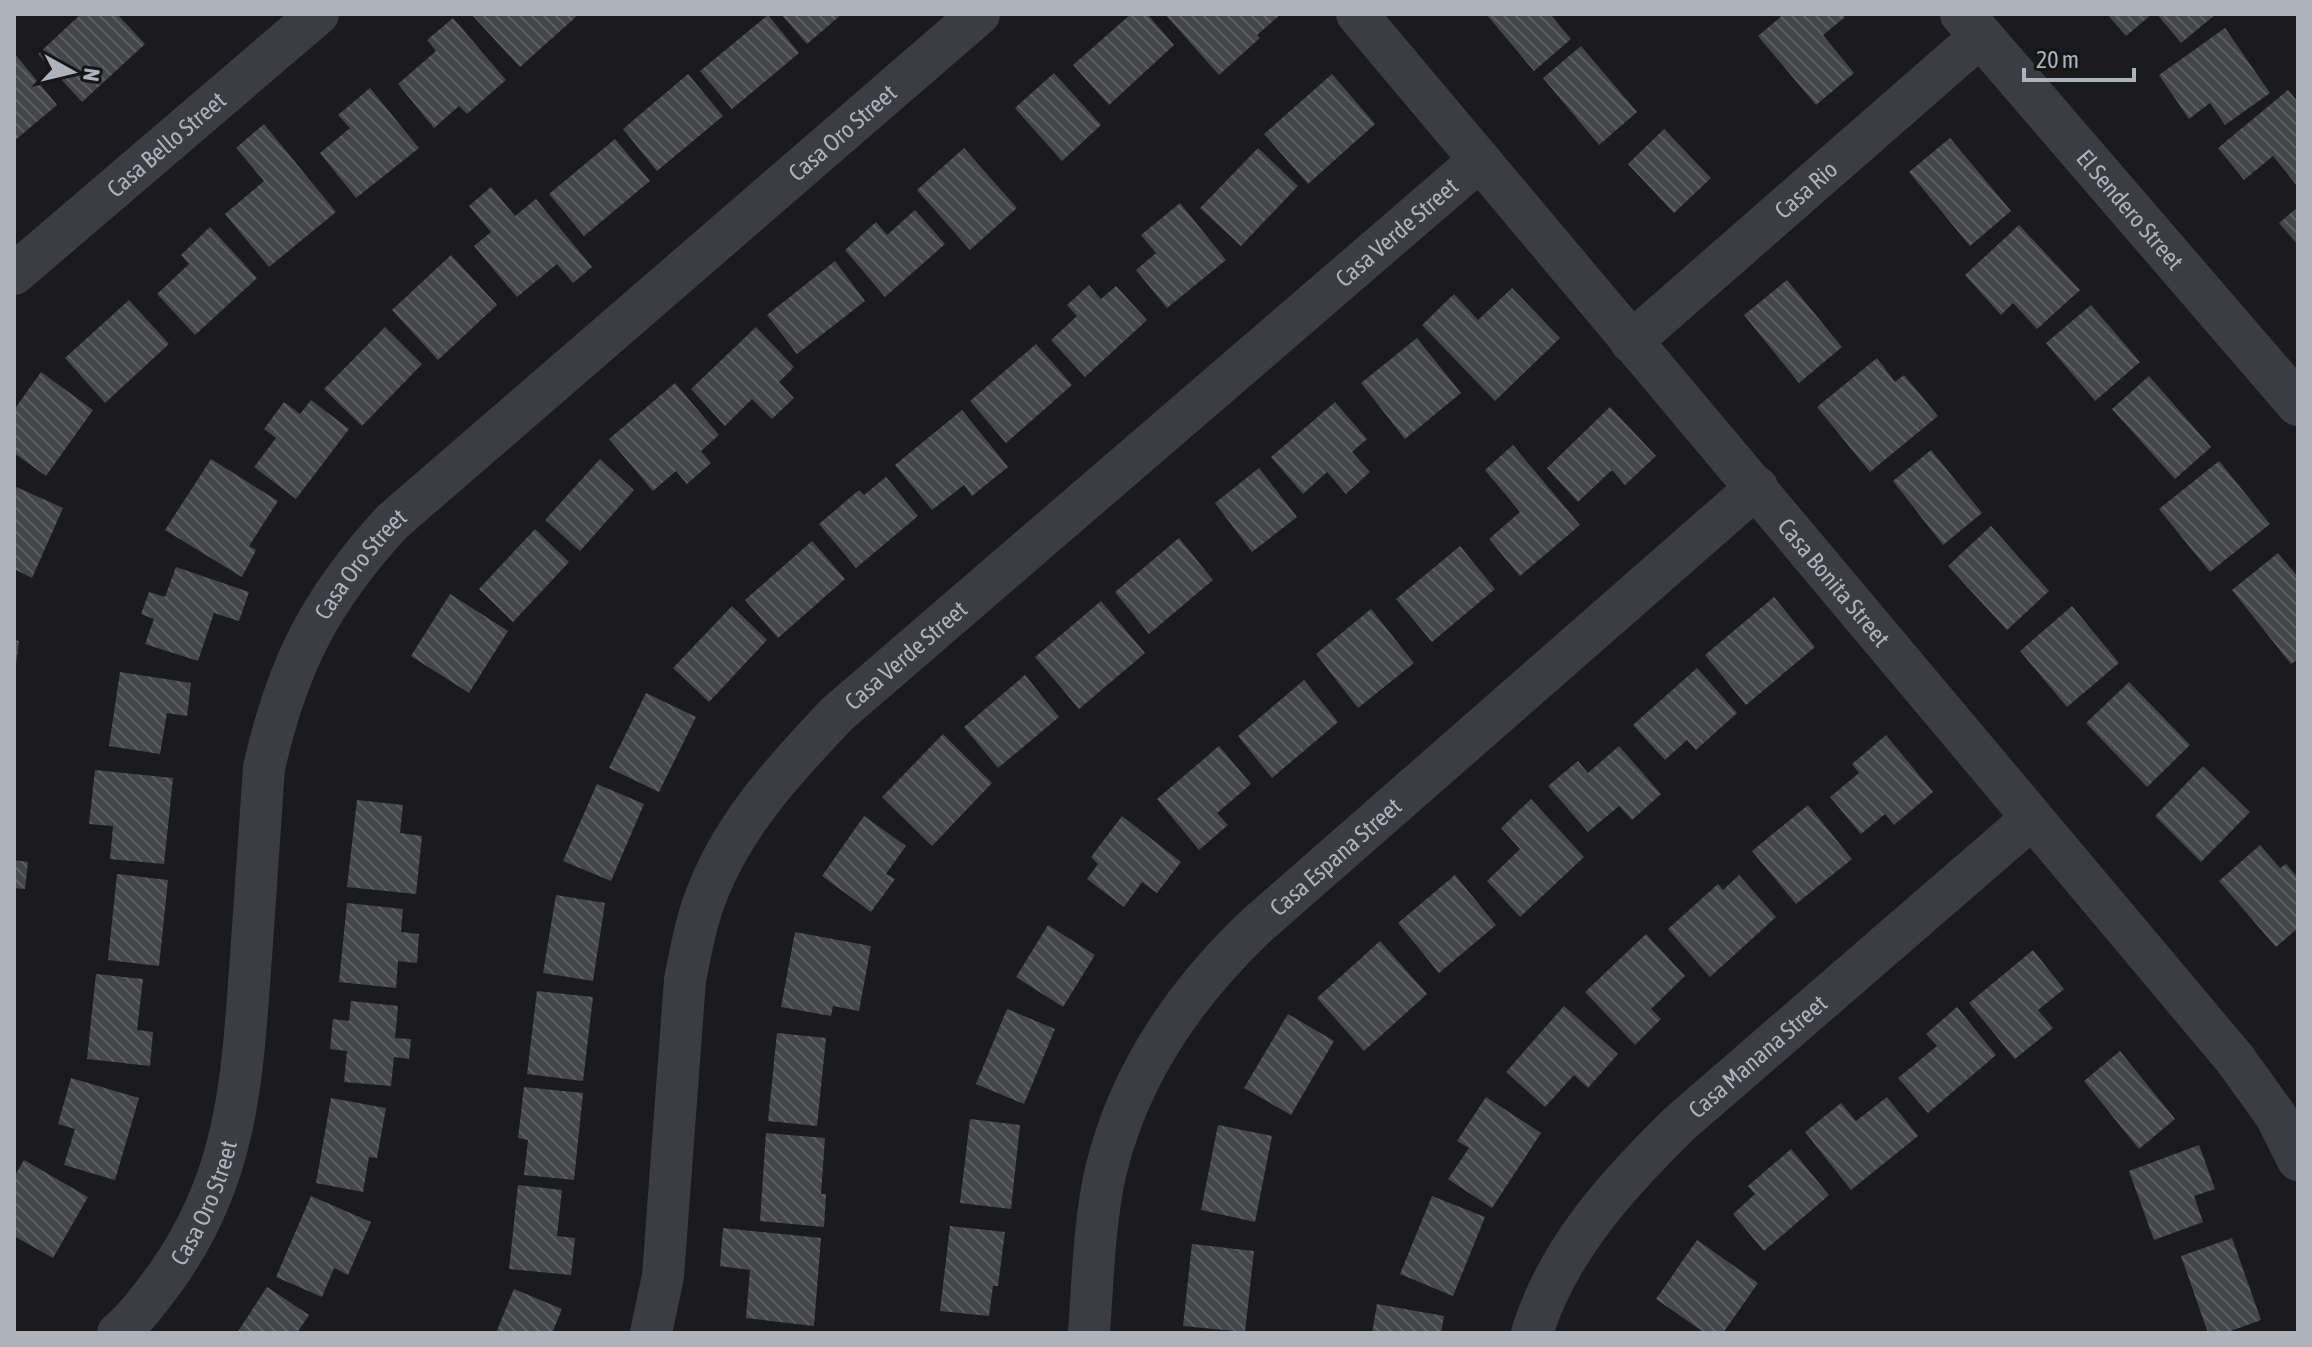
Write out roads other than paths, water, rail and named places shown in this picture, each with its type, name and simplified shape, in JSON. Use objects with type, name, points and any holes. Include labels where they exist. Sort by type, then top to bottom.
[{"type":"street","name":"Casa Bello Street","points":[[14,274],[318,14]]},
{"type":"street","name":"Casa Oro Street","points":[[118,1333],[152,1296],[178,1260],[200,1222],[231,1139],[243,1065],[264,768],[274,722],[289,677],[333,594],[361,556],[392,522],[979,14]]},
{"type":"street","name":"Casa Bonita Street","points":[[1357,14],[2235,1059],[2276,1116],[2298,1160]]},
{"type":"street","name":"Casa Rio","points":[[1631,342],[1972,25]]},
{"type":"street","name":"El Sendero Street","points":[[1972,25],[2298,404]]},
{"type":"street","name":"Casa Verde Street","points":[[651,1333],[663,1276],[685,980],[694,935],[708,891],[751,811],[777,778],[837,714],[1480,160]]},
{"type":"street","name":"Casa Espana Street","points":[[1089,1333],[1098,1227],[1106,1172],[1116,1136],[1138,1080],[1189,996],[1221,959],[1257,925],[1757,487]]},
{"type":"street","name":"Casa Manana Street","points":[[1532,1333],[1550,1287],[1569,1254],[1598,1210],[1636,1165],[1679,1124],[2031,819]]}]
